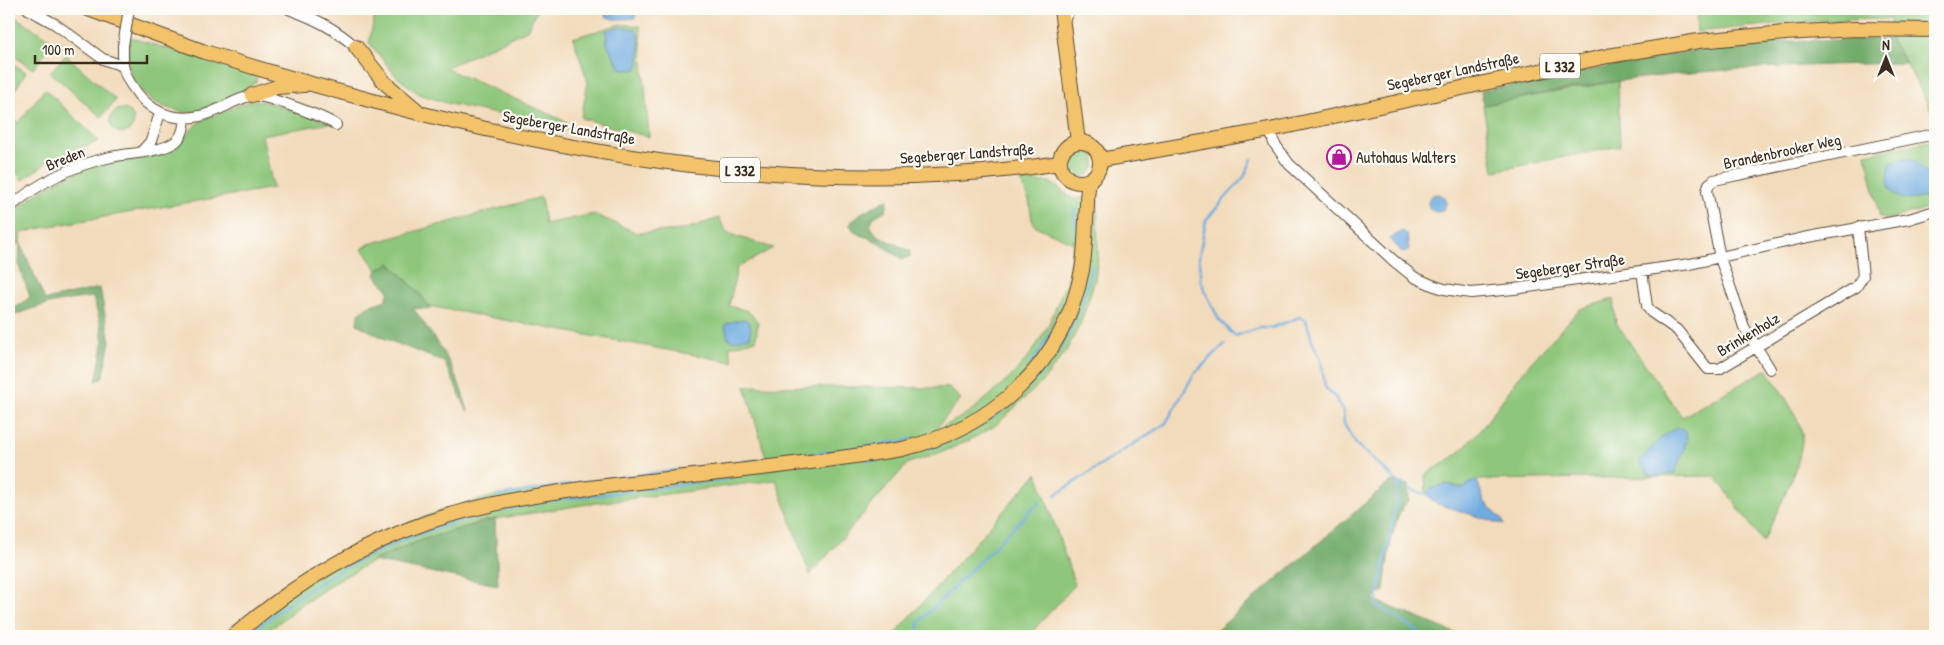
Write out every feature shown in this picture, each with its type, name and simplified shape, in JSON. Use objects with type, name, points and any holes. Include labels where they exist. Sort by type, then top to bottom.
[{"type":"main road","name":"Segeberger Landstraße","points":[[88,9],[205,52],[314,85],[477,128],[625,156],[788,174],[871,176],[1025,168],[1060,163]]},
{"type":"main road","points":[[1062,16],[1078,142]]},
{"type":"main road","name":"Segeberger Landstraße","points":[[1100,160],[1270,130],[1608,56],[1699,41],[1855,29],[1915,28],[1935,30]]},
{"type":"main road","points":[[356,47],[385,83],[408,104],[425,115]]},
{"type":"main road","points":[[252,95],[277,87],[314,85]]},
{"type":"main road","points":[[234,636],[284,596],[332,566],[379,541],[454,514],[489,505],[560,492],[895,450],[924,444],[962,429],[993,410],[1023,384],[1056,340],[1072,304],[1080,280],[1084,253],[1086,221],[1088,189],[1090,180],[1098,171],[1100,160],[1094,147],[1088,143],[1078,142],[1071,144],[1064,150],[1060,163],[1064,174],[1073,181],[1078,191],[1086,221]]},
{"type":"main road","points":[[1073,181],[1090,180]]},
{"type":"street","points":[[28,9],[55,24],[103,59],[124,66]]},
{"type":"street","points":[[129,9],[123,46],[124,66],[128,79],[139,96],[150,107],[160,113],[173,118],[202,116],[252,95],[305,110],[328,119],[336,125]]},
{"type":"street","points":[[289,9],[308,12],[336,29],[356,47]]},
{"type":"street","points":[[1062,16],[1070,9]]},
{"type":"street","points":[[141,152],[151,141],[160,113]]},
{"type":"street","name":"Breden","points":[[9,208],[39,185],[63,173],[110,157],[173,144],[180,138],[184,129],[185,118]]},
{"type":"street","name":"Segeberger Straße","points":[[1270,130],[1274,143],[1289,164],[1394,261],[1414,277],[1432,285],[1444,289],[1471,293],[1642,271],[1720,258],[1803,238],[1908,219],[1935,211]]},
{"type":"street","name":"Brandenbrooker Weg","points":[[1770,369],[1744,327],[1720,258],[1707,191],[1709,184],[1714,180],[1935,134]]},
{"type":"street","name":"Brinkenholz","points":[[1642,271],[1647,306],[1651,312],[1677,330],[1708,369],[1719,369],[1856,287],[1863,276],[1858,227]]},
{"type":"green space","points":[[376,9],[538,9],[527,30],[445,68],[560,119],[579,132],[450,104],[419,94],[397,77],[369,43]]},
{"type":"green space","points":[[1696,9],[1935,9],[1935,117],[1906,63],[1890,39],[1890,19],[1794,23],[1697,32]]},
{"type":"green space","points":[[9,13],[54,42],[33,69],[9,53]]},
{"type":"green space","points":[[620,24],[640,26],[649,137],[581,118],[588,82],[573,38]]},
{"type":"green space","points":[[129,37],[257,76],[256,82],[231,100],[202,111],[182,111],[162,106],[145,95],[133,79],[128,64]]},
{"type":"green space","points":[[1890,39],[1906,63],[1798,66],[1690,73],[1601,83],[1483,105],[1481,91],[1702,49],[1787,41]]},
{"type":"green space","points":[[66,55],[116,100],[101,117],[50,72]]},
{"type":"green space","points":[[9,61],[26,72],[9,100]]},
{"type":"green space","points":[[1618,81],[1620,146],[1494,171],[1483,105]]},
{"type":"green space","points":[[45,89],[99,141],[54,158],[22,180],[9,162],[9,112],[18,123]]},
{"type":"green space","points":[[253,100],[270,103],[331,123],[262,135],[273,188],[51,226],[21,233],[20,242],[12,247],[9,246],[9,215],[40,191],[65,177],[91,167],[154,155],[175,146],[198,123],[213,115]]},
{"type":"green space","points":[[122,109],[131,112],[134,121],[131,130],[122,133],[113,130],[110,121],[113,112]]},
{"type":"green space","points":[[1935,140],[1935,206],[1888,219],[1880,218],[1866,154]]},
{"type":"green space","points":[[1080,147],[1086,148],[1094,156],[1094,168],[1086,176],[1080,177],[1074,176],[1066,168],[1065,162],[1066,156],[1074,148]]},
{"type":"green space","points":[[1020,181],[1050,182],[1073,199],[1097,196],[1098,257],[1095,280],[1080,325],[1065,353],[1043,381],[995,426],[970,440],[938,454],[908,463],[810,575],[776,480],[588,504],[483,521],[403,547],[373,561],[337,581],[297,608],[262,636],[220,636],[302,575],[340,552],[364,540],[448,508],[494,496],[582,482],[766,458],[745,386],[949,388],[961,399],[934,431],[956,420],[974,409],[1010,378],[1033,351],[1048,326],[1068,278],[1073,243],[1035,226],[1032,220],[1029,200]]},
{"type":"green space","points":[[541,197],[545,224],[594,214],[637,233],[683,230],[719,218],[727,233],[773,248],[737,268],[729,306],[748,311],[758,322],[756,340],[729,347],[733,362],[428,306],[422,296],[390,263],[377,270],[362,249],[369,244]]},
{"type":"green space","points":[[888,199],[886,210],[873,218],[870,226],[877,235],[910,251],[910,257],[902,259],[874,240],[856,233],[849,224],[861,213]]},
{"type":"green space","points":[[20,242],[45,300],[100,288],[110,341],[103,376],[96,382],[103,345],[101,325],[93,297],[50,304],[9,318],[9,310],[17,307],[30,297],[19,266]]},
{"type":"green space","points":[[390,263],[422,296],[431,309],[413,308],[453,369],[468,412],[444,362],[383,338],[357,324],[360,313],[366,307],[386,300],[389,291],[375,275],[377,270]]},
{"type":"green space","points":[[1613,299],[1616,323],[1682,417],[1767,369],[1787,401],[1800,426],[1802,445],[1788,488],[1763,542],[1715,476],[1477,480],[1468,484],[1465,489],[1452,485],[1431,489],[1426,494],[1425,475],[1458,454],[1482,428],[1525,369],[1580,309]]},
{"type":"green space","points":[[1037,473],[1075,585],[1028,636],[893,636]]},
{"type":"green space","points":[[1391,481],[1408,485],[1409,500],[1403,507],[1394,529],[1388,556],[1384,591],[1372,599],[1462,636],[1210,636]]},
{"type":"green space","points":[[495,519],[498,585],[373,561],[424,539]]},
{"type":"water","points":[[604,9],[637,9],[635,18],[612,19],[605,16]]},
{"type":"water","points":[[619,27],[636,29],[640,49],[637,69],[627,70],[620,68],[607,44],[606,31]]},
{"type":"water","points":[[1906,158],[1912,159],[1934,180],[1934,189],[1931,195],[1921,198],[1903,198],[1891,190],[1888,174],[1891,162]]},
{"type":"water","points":[[1437,194],[1443,197],[1446,203],[1443,209],[1437,212],[1431,209],[1428,203],[1431,197]]},
{"type":"water","points":[[1402,231],[1407,234],[1409,250],[1403,253],[1390,239]]},
{"type":"water","points":[[744,319],[749,322],[751,327],[750,337],[732,341],[728,338],[725,326],[727,323]]},
{"type":"water","points":[[1677,427],[1686,432],[1687,440],[1674,474],[1651,476],[1639,462],[1663,436]]},
{"type":"water","points":[[1477,480],[1484,501],[1503,521],[1504,525],[1435,503],[1426,494],[1431,489],[1446,484],[1465,489],[1468,484]]},
{"type":"waterway","points":[[1252,159],[1244,177],[1206,220],[1199,257],[1201,282],[1219,320],[1235,336],[1260,328],[1271,328],[1300,317],[1306,320],[1313,344],[1321,359],[1325,387],[1335,397],[1343,412],[1344,424],[1356,444],[1398,482],[1411,490],[1426,494]]},
{"type":"waterway","points":[[1030,364],[1055,325],[1067,296],[1076,251],[1074,209]]},
{"type":"waterway","points":[[1027,388],[1052,360],[1069,332],[1082,301],[1092,265]]},
{"type":"waterway","points":[[1055,495],[1166,423],[1194,374],[1225,344]]},
{"type":"waterway","points":[[927,449],[966,433],[990,419],[1023,392]]},
{"type":"waterway","points":[[779,458],[912,439]]},
{"type":"waterway","points":[[867,461],[916,453]]},
{"type":"waterway","points":[[497,496],[612,478],[768,459]]},
{"type":"waterway","points":[[493,512],[547,501],[729,479]]},
{"type":"waterway","points":[[1398,482],[1397,501],[1376,605],[1425,636]]},
{"type":"waterway","points":[[921,636],[918,623],[1040,501]]},
{"type":"waterway","points":[[248,636],[274,614],[330,577],[360,560],[421,533],[486,514]]},
{"type":"place","name":"Autohaus Walters","points":[[1339,157]]}]
